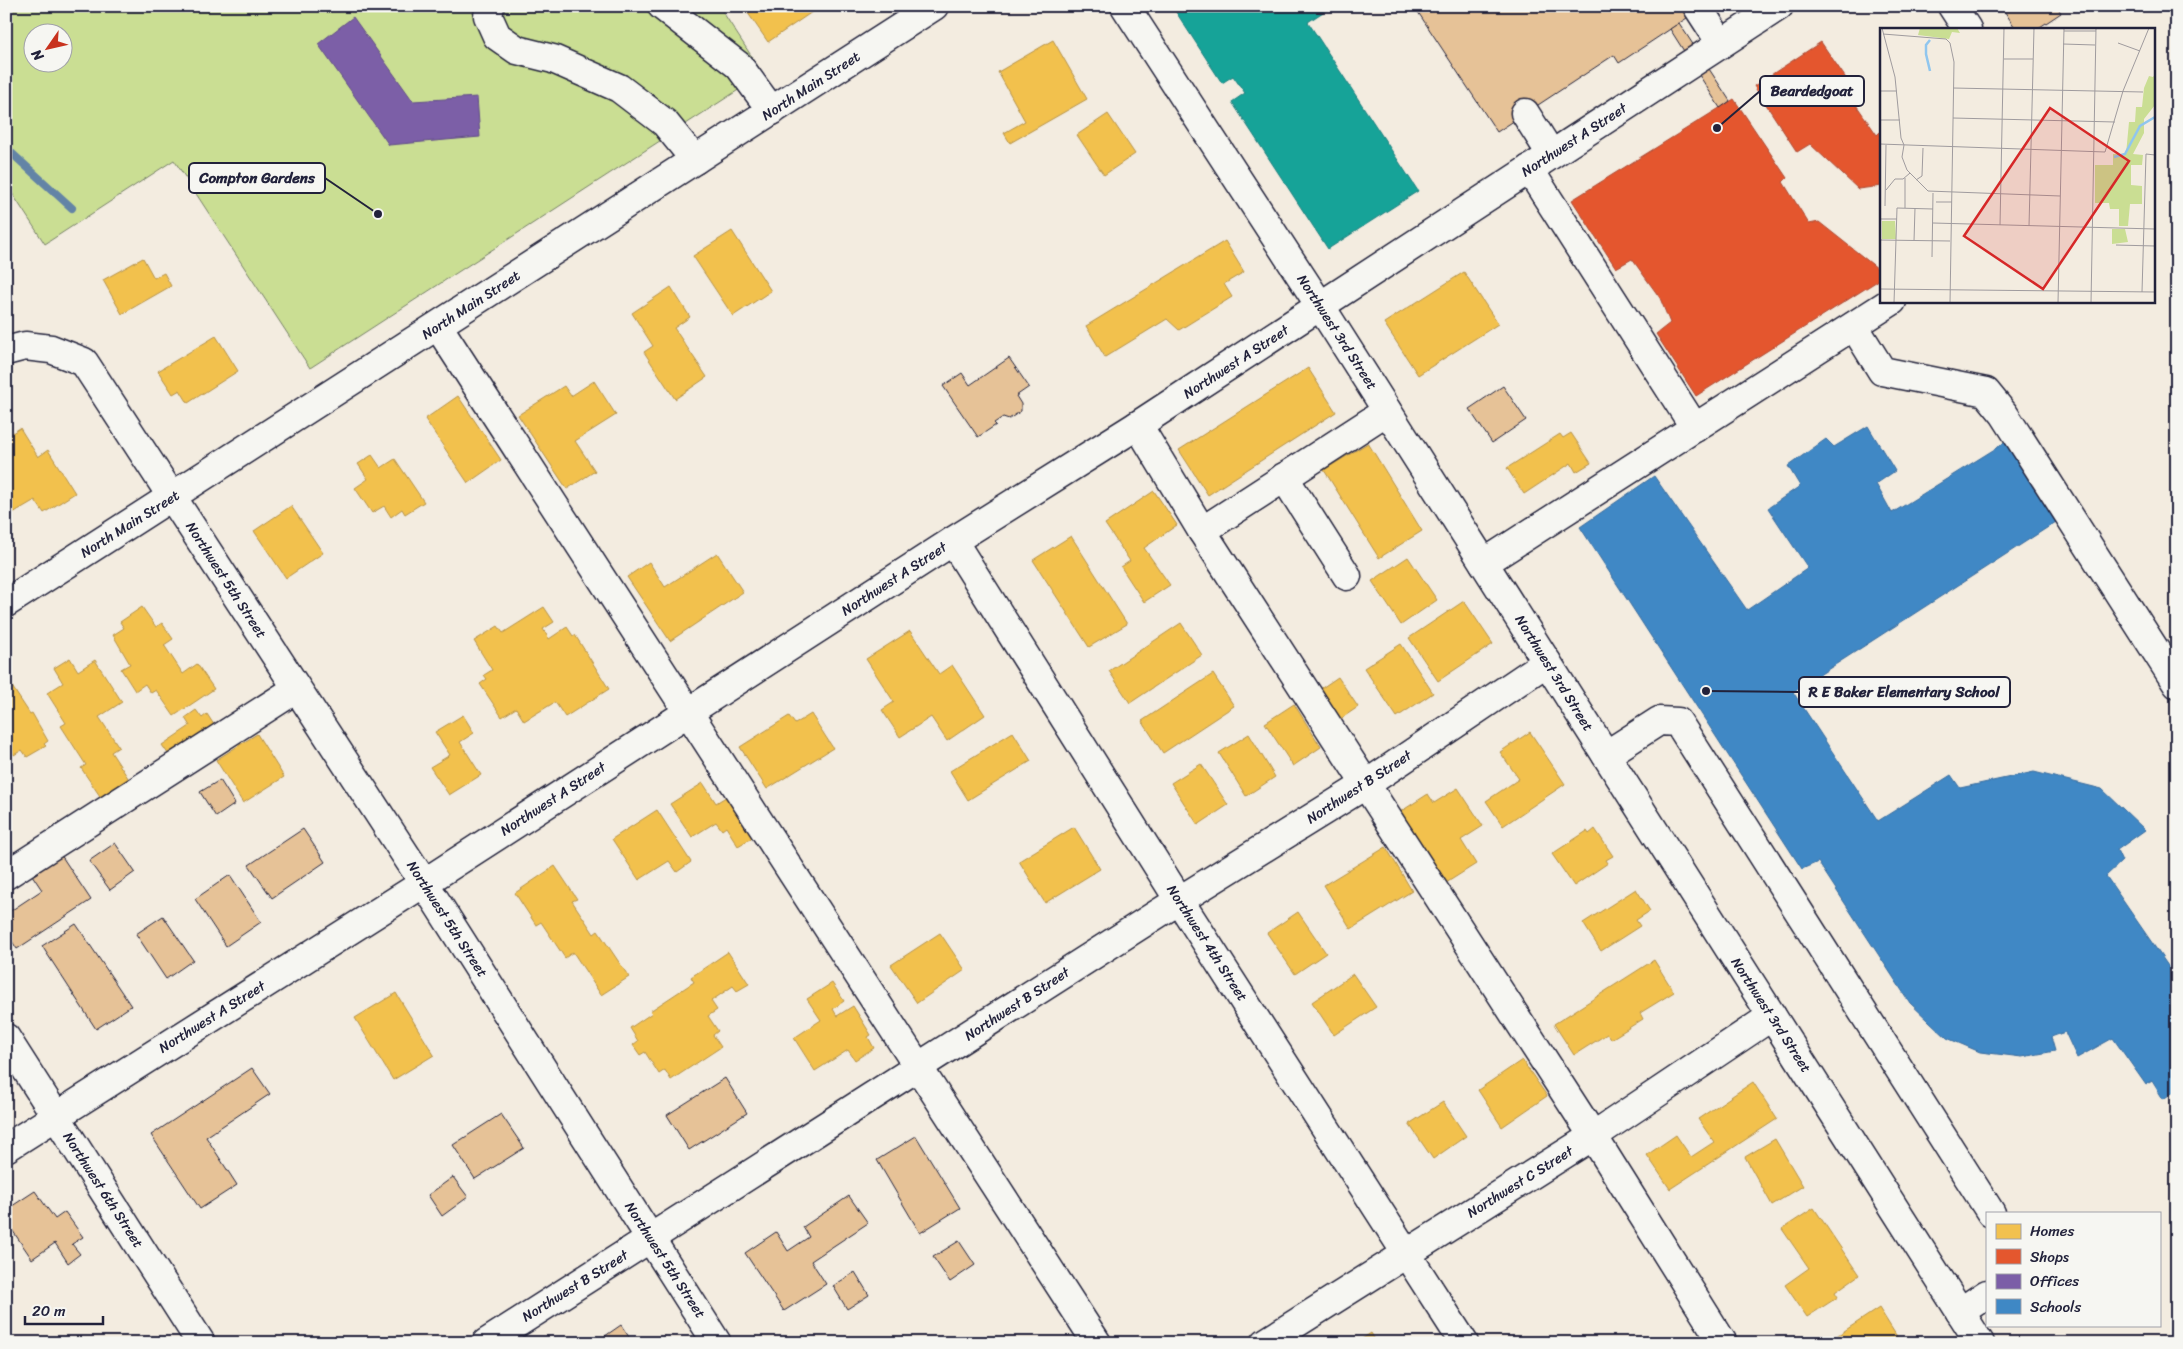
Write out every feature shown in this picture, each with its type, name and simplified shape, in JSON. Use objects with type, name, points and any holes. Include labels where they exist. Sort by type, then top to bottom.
[{"type":"street","points":[[490,6],[488,16],[497,36],[517,50],[553,59],[619,88],[665,123],[695,160]]},
{"type":"street","points":[[662,6],[739,66],[772,111]]},
{"type":"street","name":"North Main Street","points":[[6,603],[934,6]]},
{"type":"street","name":"Northwest 3rd Street","points":[[1125,6],[1321,306],[1980,1343]]},
{"type":"street","points":[[1697,6],[1722,44]]},
{"type":"street","name":"Northwest A Street","points":[[6,1148],[424,883],[953,540],[1138,425],[1779,6]]},
{"type":"street","points":[[1952,6],[1965,28]]},
{"type":"street","points":[[1525,113],[1551,154]]},
{"type":"street","points":[[1529,169],[1695,428]]},
{"type":"street","points":[[1484,563],[1890,302]]},
{"type":"street","points":[[438,326],[1097,1343]]},
{"type":"street","points":[[1854,326],[1882,371],[1986,392],[2004,414],[2177,684]]},
{"type":"street","name":"Northwest 5th Street","points":[[6,351],[25,346],[51,350],[84,362],[424,883],[717,1343]]},
{"type":"street","points":[[1202,531],[1387,411]]},
{"type":"street","points":[[1138,425],[1202,531],[1593,1136],[1722,1343]]},
{"type":"street","points":[[1284,478],[1347,576]]},
{"type":"street","name":"Northwest 4th Street","points":[[953,540],[1180,900],[1464,1343]]},
{"type":"street","name":"Northwest B Street","points":[[486,1343],[1180,900],[1365,785],[1547,662]]},
{"type":"street","points":[[6,874],[296,689]]},
{"type":"street","points":[[1606,755],[1659,721],[1678,722],[1990,1212]]},
{"type":"street","name":"Northwest C Street","points":[[1265,1343],[1593,1136],[1772,1016]]},
{"type":"street","name":"Northwest 6th Street","points":[[6,1038],[201,1343]]},
{"type":"street","points":[[1960,1312],[1986,1295]]},
{"type":"green space","points":[[6,6],[719,6],[763,74],[310,368],[174,160],[45,244],[6,184]]},
{"type":"building: Homes","points":[[743,6],[807,6],[812,12],[768,42]]},
{"type":"building: Homes","points":[[1053,40],[1087,99],[1010,143],[1004,133],[1025,121],[998,72]]},
{"type":"building: Homes","points":[[1108,114],[1135,154],[1104,175],[1077,135]]},
{"type":"building: Homes","points":[[732,231],[771,291],[733,316],[693,256]]},
{"type":"building: Homes","points":[[1225,241],[1244,272],[1224,284],[1232,297],[1179,330],[1167,319],[1105,357],[1086,326]]},
{"type":"building: Homes","points":[[143,258],[154,278],[164,273],[171,286],[122,314],[103,280]]},
{"type":"building: Homes","points":[[1464,272],[1498,324],[1418,375],[1384,323]]},
{"type":"building: Homes","points":[[671,287],[690,317],[674,328],[707,377],[675,399],[644,352],[653,346],[632,313]]},
{"type":"building: Homes","points":[[216,336],[238,371],[188,403],[180,390],[173,394],[158,371]]},
{"type":"building: Homes","points":[[1308,368],[1336,412],[1208,495],[1179,450]]},
{"type":"building: Homes","points":[[594,381],[616,415],[575,441],[595,471],[567,489],[518,415],[564,386],[571,396]]},
{"type":"building: Homes","points":[[458,396],[501,460],[468,483],[425,419]]},
{"type":"building: Homes","points":[[20,428],[38,457],[48,450],[75,493],[44,513],[35,500],[6,517],[6,437]]},
{"type":"building: Homes","points":[[1571,433],[1591,463],[1576,472],[1571,463],[1524,494],[1507,468],[1560,434],[1563,438]]},
{"type":"building: Homes","points":[[1368,443],[1422,531],[1379,558],[1324,470]]},
{"type":"building: Homes","points":[[372,455],[381,468],[395,459],[424,502],[405,514],[402,509],[391,517],[384,506],[372,513],[355,488],[368,479],[358,464]]},
{"type":"building: Homes","points":[[1154,491],[1177,525],[1144,548],[1170,585],[1144,602],[1121,567],[1130,561],[1105,524]]},
{"type":"building: Homes","points":[[291,506],[323,553],[286,578],[254,531]]},
{"type":"building: Homes","points":[[1071,536],[1127,624],[1089,647],[1033,560]]},
{"type":"building: Homes","points":[[717,553],[743,592],[670,641],[627,577],[649,562],[665,587]]},
{"type":"building: Homes","points":[[1408,557],[1437,600],[1401,625],[1372,581]]},
{"type":"building: Homes","points":[[1464,601],[1493,644],[1438,681],[1409,638]]},
{"type":"building: Homes","points":[[142,607],[156,627],[162,623],[173,639],[164,645],[183,674],[197,664],[214,689],[174,716],[156,690],[151,693],[145,684],[135,691],[121,669],[130,664],[113,635],[124,628],[120,622]]},
{"type":"building: Homes","points":[[544,607],[554,622],[543,629],[549,639],[567,627],[573,636],[575,635],[609,689],[565,717],[555,702],[524,721],[516,708],[502,717],[480,684],[487,679],[484,675],[492,670],[474,641],[498,626],[503,633]]},
{"type":"building: Homes","points":[[1181,623],[1202,655],[1130,703],[1109,671]]},
{"type":"building: Homes","points":[[910,631],[939,674],[952,665],[985,715],[947,741],[931,717],[900,737],[882,710],[894,702],[866,659]]},
{"type":"building: Homes","points":[[1401,644],[1433,693],[1397,717],[1364,668]]},
{"type":"building: Homes","points":[[70,658],[78,671],[95,660],[122,702],[99,717],[119,747],[111,752],[134,787],[106,805],[81,768],[86,765],[61,726],[66,723],[47,693],[63,683],[54,668]]},
{"type":"building: Homes","points":[[1213,674],[1234,706],[1163,753],[1142,721]]},
{"type":"building: Homes","points":[[1338,677],[1358,707],[1333,724],[1313,694]]},
{"type":"building: Homes","points":[[9,682],[30,714],[32,713],[48,741],[44,744],[46,746],[27,757],[22,750],[14,755],[6,744],[6,684]]},
{"type":"building: Homes","points":[[1294,704],[1321,747],[1293,766],[1265,723]]},
{"type":"building: Homes","points":[[196,710],[202,718],[207,714],[218,731],[173,761],[162,745],[190,726],[185,718]]},
{"type":"building: Homes","points":[[811,714],[833,748],[767,789],[740,747],[789,716],[795,724]]},
{"type":"building: Homes","points":[[463,715],[474,733],[460,742],[481,775],[449,795],[430,767],[450,755],[435,732]]},
{"type":"building: Homes","points":[[1013,732],[1031,761],[968,800],[950,771]]},
{"type":"building: Homes","points":[[1530,732],[1565,784],[1503,826],[1486,801],[1519,779],[1500,752]]},
{"type":"building: Homes","points":[[257,734],[284,777],[243,803],[216,760]]},
{"type":"building: Homes","points":[[1249,734],[1275,777],[1246,796],[1219,753]]},
{"type":"building: Homes","points":[[1201,764],[1228,805],[1198,825],[1171,783]]},
{"type":"building: Homes","points":[[703,783],[716,803],[729,795],[755,836],[738,846],[726,827],[722,830],[716,822],[692,837],[670,804]]},
{"type":"building: Homes","points":[[1458,788],[1483,826],[1461,840],[1476,864],[1446,883],[1400,812],[1428,794],[1434,803]]},
{"type":"building: Homes","points":[[657,810],[691,862],[677,872],[669,861],[639,880],[612,839]]},
{"type":"building: Homes","points":[[1074,827],[1100,869],[1045,903],[1019,861]]},
{"type":"building: Homes","points":[[1595,829],[1613,856],[1606,860],[1608,863],[1574,886],[1552,854],[1587,831],[1589,834]]},
{"type":"building: Homes","points":[[1386,847],[1412,891],[1351,929],[1324,885]]},
{"type":"building: Homes","points":[[555,866],[577,899],[572,901],[594,934],[598,931],[629,977],[601,995],[573,952],[565,958],[541,922],[536,925],[515,893]]},
{"type":"building: Homes","points":[[1636,889],[1650,911],[1636,920],[1640,926],[1601,951],[1583,923]]},
{"type":"building: Homes","points":[[1298,912],[1326,953],[1295,974],[1267,933]]},
{"type":"building: Homes","points":[[940,933],[965,970],[917,1003],[891,965]]},
{"type":"building: Homes","points":[[728,952],[749,984],[737,991],[733,986],[711,1001],[717,1010],[708,1016],[718,1031],[713,1035],[721,1047],[671,1080],[665,1070],[659,1074],[645,1052],[640,1055],[633,1045],[638,1041],[630,1028],[652,1013],[650,1011],[694,982],[691,977]]},
{"type":"building: Homes","points":[[1654,960],[1674,992],[1640,1013],[1643,1019],[1611,1039],[1607,1034],[1574,1055],[1554,1024]]},
{"type":"building: Homes","points":[[1353,974],[1376,1007],[1334,1035],[1312,1002]]},
{"type":"building: Homes","points":[[832,983],[844,1001],[833,1009],[837,1016],[853,1006],[871,1035],[868,1037],[874,1048],[855,1060],[848,1050],[815,1071],[794,1038],[821,1020],[807,999]]},
{"type":"building: Homes","points":[[396,993],[434,1055],[393,1080],[355,1018]]},
{"type":"building: Homes","points":[[1522,1060],[1547,1096],[1502,1127],[1478,1090]]},
{"type":"building: Homes","points":[[1753,1082],[1777,1119],[1670,1189],[1647,1155],[1676,1135],[1691,1157],[1714,1142],[1698,1119]]},
{"type":"building: Homes","points":[[1443,1102],[1466,1136],[1433,1159],[1409,1124]]},
{"type":"building: Homes","points":[[1775,1139],[1803,1186],[1772,1205],[1745,1157]]},
{"type":"building: Homes","points":[[1814,1208],[1859,1275],[1835,1292],[1838,1297],[1807,1317],[1785,1285],[1809,1268],[1782,1229]]},
{"type":"building: Homes","points":[[1879,1308],[1901,1343],[1826,1343]]},
{"type":"building: Homes","points":[[1371,1333],[1377,1343],[1356,1343]]},
{"type":"building: Shops","points":[[1821,42],[1856,93],[1850,96],[1877,135],[1880,132],[1880,186],[1858,189],[1810,144],[1797,152],[1754,86]]},
{"type":"building: Shops","points":[[1734,99],[1787,178],[1783,182],[1809,224],[1819,222],[1880,270],[1880,279],[1696,396],[1656,334],[1670,323],[1660,298],[1632,259],[1616,268],[1572,200]]},
{"type":"building: Offices","points":[[353,17],[413,101],[477,97],[480,137],[389,145],[318,44]]},
{"type":"building: Schools","points":[[1868,426],[1895,471],[1876,484],[1892,513],[2006,442],[2056,522],[1793,692],[1878,821],[1951,775],[1960,788],[2034,772],[2102,789],[2145,830],[2117,850],[2122,861],[2106,876],[2177,979],[2177,1090],[2163,1099],[2152,1081],[2146,1085],[2113,1038],[2077,1058],[2065,1032],[2051,1037],[2055,1051],[2022,1057],[1980,1052],[1947,1038],[1910,1003],[1818,862],[1802,869],[1580,527],[1654,476],[1747,610],[1808,568],[1768,508],[1800,486],[1788,466],[1826,439],[1834,447]]},
{"type":"building: Public","points":[[1172,6],[1332,6],[1308,22],[1418,191],[1328,249],[1232,102],[1245,93],[1233,76],[1222,83]]},
{"type":"building: Other","points":[[1414,6],[1684,6],[1690,16],[1619,63],[1614,55],[1497,132]]},
{"type":"building: Other","points":[[2001,6],[2057,6],[2061,13],[2038,28],[2015,28]]},
{"type":"building: Other","points":[[1679,23],[1730,101],[1720,108],[1670,29]]},
{"type":"building: Other","points":[[1009,358],[1029,387],[1016,396],[1021,404],[1021,411],[1009,419],[1003,417],[994,423],[996,425],[978,437],[943,386],[962,373],[970,385]]},
{"type":"building: Other","points":[[1503,386],[1526,420],[1492,443],[1469,409]]},
{"type":"building: Other","points":[[220,780],[235,804],[216,817],[200,792]]},
{"type":"building: Other","points":[[303,829],[325,862],[272,898],[249,865]]},
{"type":"building: Other","points":[[6,840],[18,859],[6,867]]},
{"type":"building: Other","points":[[115,843],[135,872],[110,890],[89,861]]},
{"type":"building: Other","points":[[61,855],[91,900],[17,949],[6,932],[6,914],[42,890],[32,875]]},
{"type":"building: Other","points":[[230,875],[261,922],[226,946],[195,899]]},
{"type":"building: Other","points":[[163,916],[193,960],[166,979],[136,934]]},
{"type":"building: Other","points":[[76,924],[131,1006],[96,1029],[42,946]]},
{"type":"building: Other","points":[[252,1068],[270,1094],[206,1137],[237,1185],[200,1209],[151,1135]]},
{"type":"building: Other","points":[[725,1078],[747,1113],[689,1150],[667,1115]]},
{"type":"building: Other","points":[[501,1114],[524,1148],[475,1179],[453,1145]]},
{"type":"building: Other","points":[[916,1136],[960,1208],[920,1233],[877,1160]]},
{"type":"building: Other","points":[[453,1177],[468,1197],[442,1216],[428,1195]]},
{"type":"building: Other","points":[[35,1191],[55,1219],[65,1212],[83,1237],[72,1244],[80,1254],[68,1263],[55,1243],[32,1259],[6,1221],[6,1210]]},
{"type":"building: Other","points":[[849,1196],[868,1223],[811,1261],[826,1284],[784,1311],[745,1253],[776,1232],[788,1251],[809,1237],[803,1227]]},
{"type":"building: Other","points":[[959,1241],[975,1265],[950,1282],[933,1257]]},
{"type":"building: Other","points":[[855,1272],[869,1295],[847,1309],[833,1286]]},
{"type":"building: Other","points":[[621,1325],[633,1343],[595,1343]]},
{"type":"waterway","points":[[6,148],[72,208]]},
{"type":"place","name":"Beardedgoat","points":[[1717,128]]},
{"type":"place","name":"Compton Gardens","points":[[378,214]]},
{"type":"place","name":"R E Baker Elementary School","points":[[1706,691]]}]
